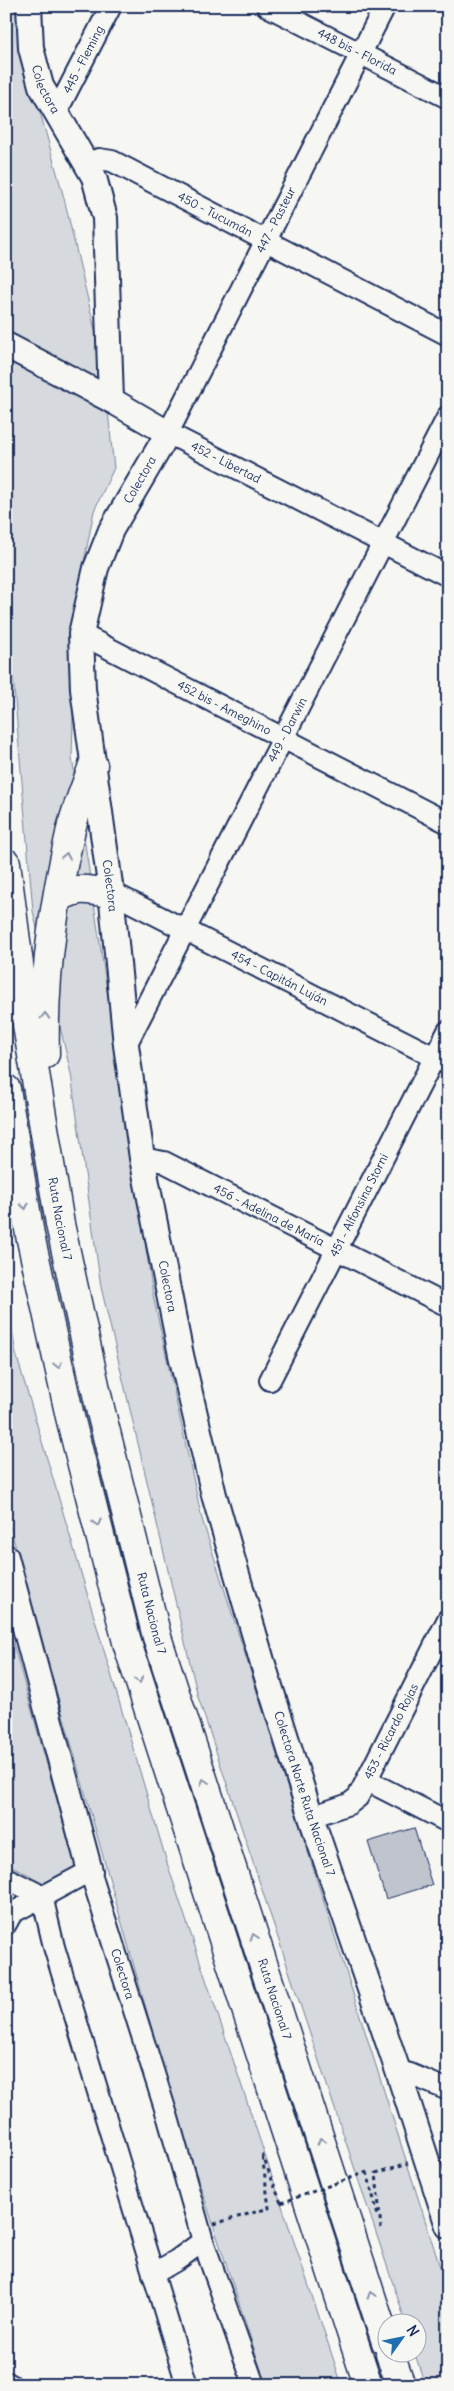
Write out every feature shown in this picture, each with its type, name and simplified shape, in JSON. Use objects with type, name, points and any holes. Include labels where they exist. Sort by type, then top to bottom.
[{"type":"highway","points":[[48,1153],[46,1003],[50,945],[70,832],[93,765]]},
{"type":"highway","name":"Ruta Nacional 7","points":[[6,863],[26,1019],[60,1224],[100,1408],[156,1637],[377,2314]]},
{"type":"highway","points":[[58,898],[72,890],[83,888],[111,892]]},
{"type":"highway","points":[[6,1089],[34,1254],[70,1417],[128,1646],[368,2385]]},
{"type":"highway","points":[[393,2364],[400,2385]]},
{"type":"street","name":"Colectora","points":[[29,6],[31,48],[41,86],[94,177],[105,218],[111,400]]},
{"type":"street","name":"445 - Fleming","points":[[56,113],[111,6]]},
{"type":"street","name":"448 bis - Florida","points":[[266,6],[448,98]]},
{"type":"street","name":"447 - Pasteur","points":[[168,433],[385,6]]},
{"type":"street","name":"450 - Tucumán","points":[[87,163],[99,159],[112,161],[448,335]]},
{"type":"street","name":"452 - Libertad","points":[[6,345],[111,400],[168,433],[448,576]]},
{"type":"street","name":"449 - Darwin","points":[[126,1045],[448,416]]},
{"type":"street","name":"Colectora","points":[[168,433],[111,530],[96,568],[81,634],[83,689],[111,892],[126,1045],[142,1158],[181,1355]]},
{"type":"street","name":"452 bis - Ameghino","points":[[81,634],[448,824]]},
{"type":"street","name":"454 - Capitán Luján","points":[[111,892],[183,931],[441,1061]]},
{"type":"street","name":"451 - Alfonsina Storni","points":[[270,1380],[336,1248],[441,1061],[448,1031]]},
{"type":"street","name":"456 - Adelina de María","points":[[142,1158],[164,1162],[448,1306]]},
{"type":"street","name":"Colectora Norte Ruta Nacional 7","points":[[181,1355],[214,1495],[262,1661],[311,1817],[398,2071],[448,2226]]},
{"type":"street","name":"Colectora","points":[[6,1557],[90,1871],[168,2118],[203,2241],[254,2385]]},
{"type":"street","name":"453 - Ricardo Rojas","points":[[311,1817],[348,1804],[358,1797],[368,1781],[448,1619]]},
{"type":"street","points":[[368,1781],[448,1822]]},
{"type":"street","points":[[6,1924],[12,1913],[90,1871]]},
{"type":"street","points":[[6,1878],[42,1896]]},
{"type":"street","points":[[42,1896],[54,1947],[187,2385]]},
{"type":"street","points":[[398,2071],[448,2090]]},
{"type":"street","points":[[153,2274],[177,2260],[203,2241]]},
{"type":"street","points":[[6,2382],[11,2385]]},
{"type":"path","points":[[203,2241],[208,2225],[269,2208],[262,2154],[281,2203],[367,2172],[381,2229],[376,2173],[426,2157]]},
{"type":"shaded area","points":[[6,6],[23,6],[26,62],[64,198],[103,364],[114,468],[94,511],[76,603],[72,758],[153,1295],[202,1519],[448,2292],[448,2385],[425,2385],[418,2364],[426,2364],[426,2314],[403,2314],[198,1697],[101,1287],[71,1074],[33,911],[6,594]]},
{"type":"shaded area","points":[[6,1292],[16,1354],[168,1866],[342,2385],[266,2385],[171,2097],[6,1513]]},
{"type":"shaded area","points":[[6,1618],[77,1872],[54,1888],[6,1863]]},
{"type":"building","points":[[414,1828],[432,1885],[386,1899],[368,1842]]}]
